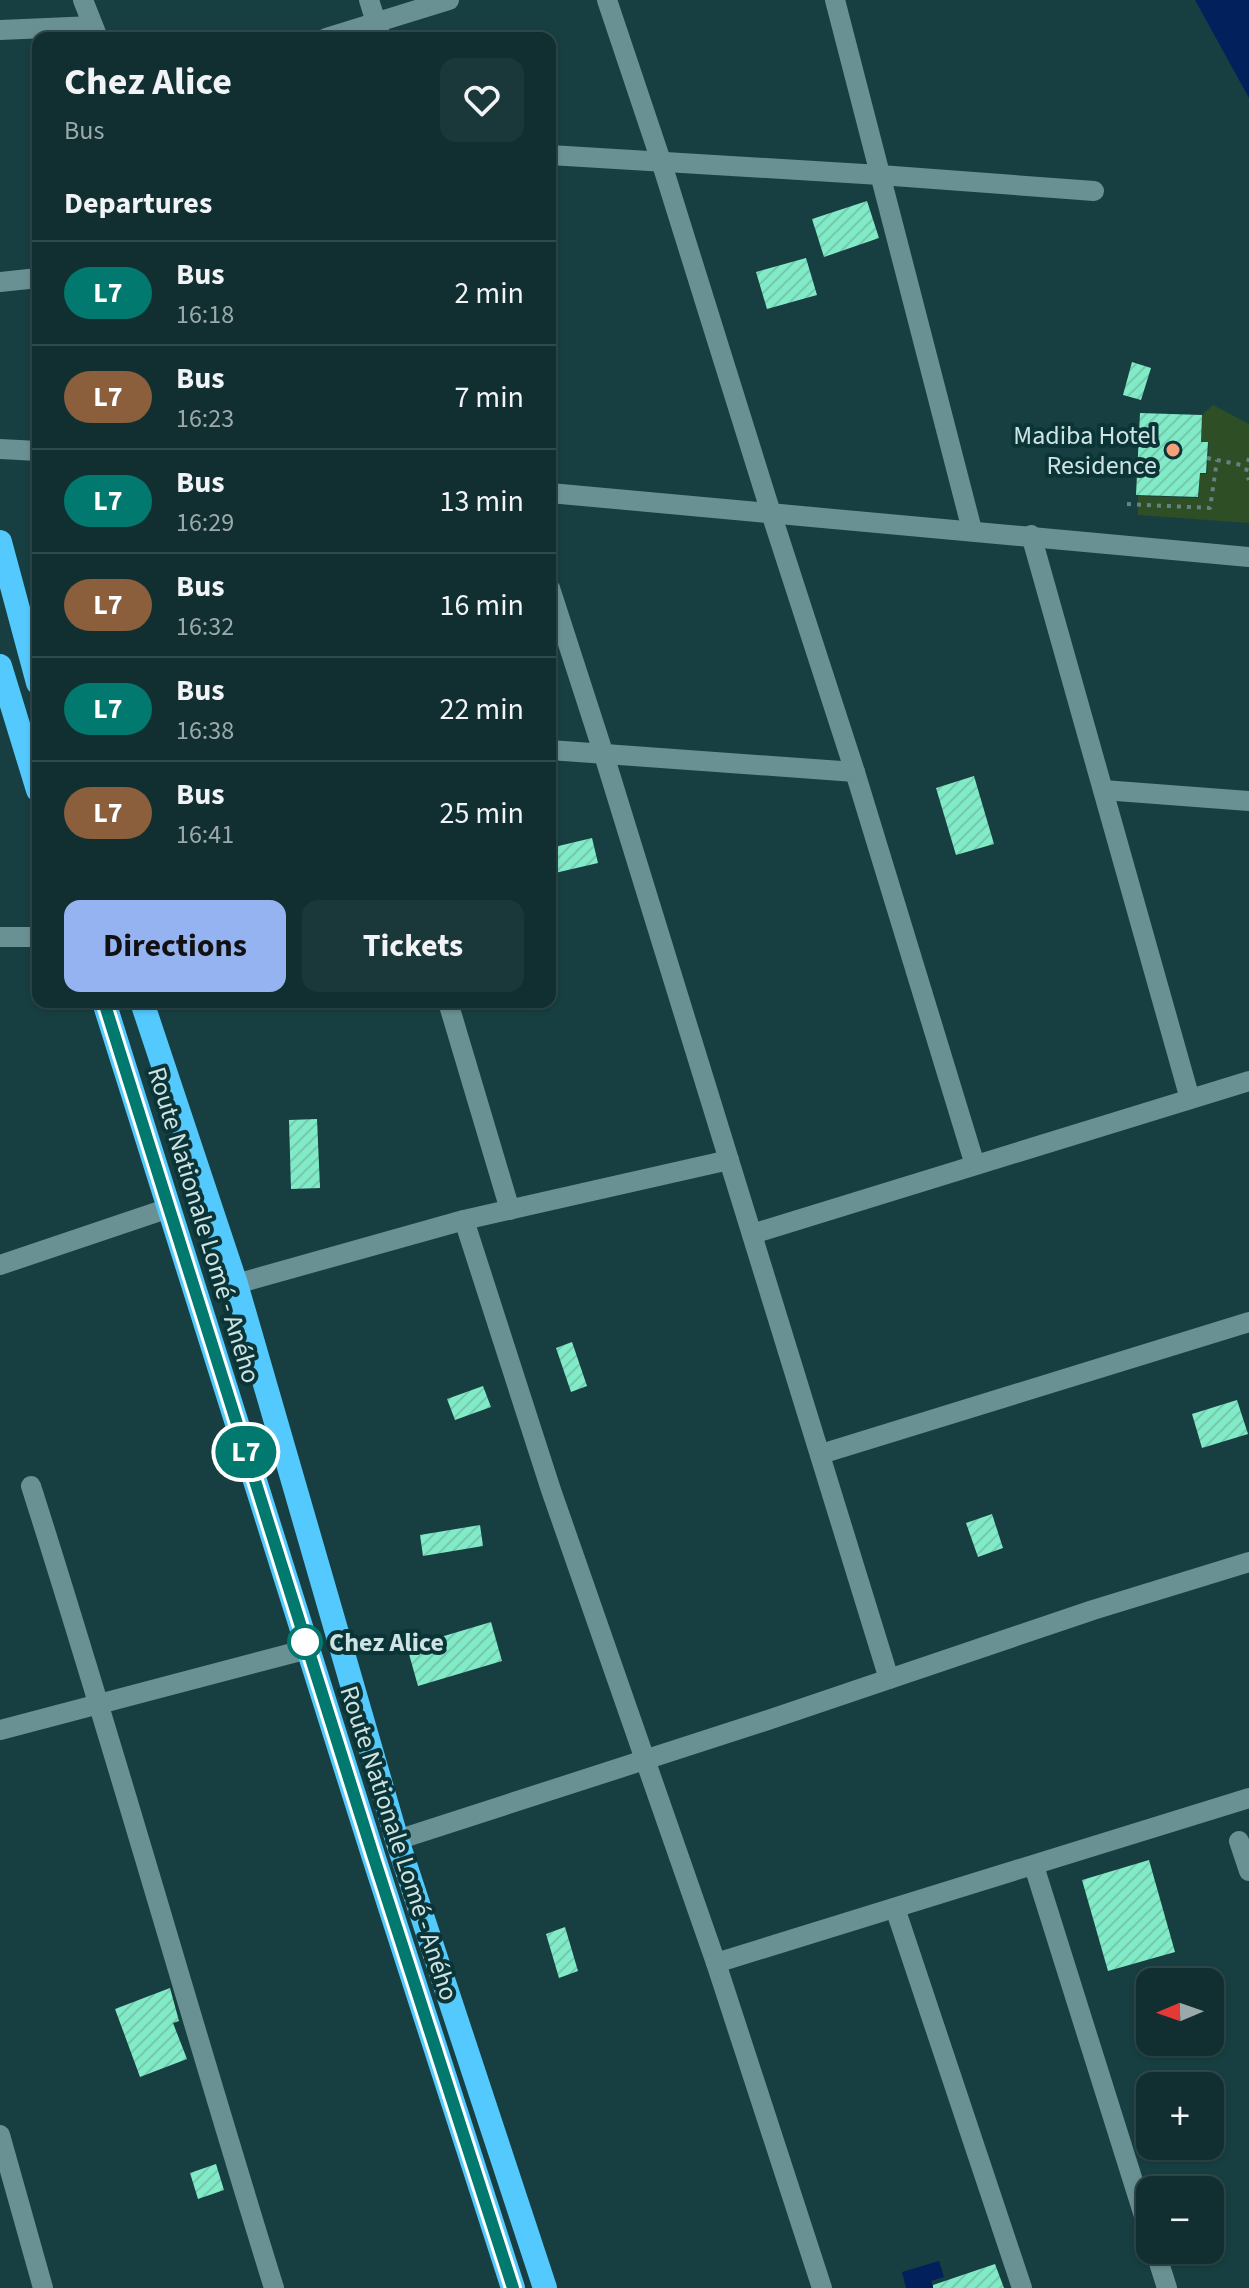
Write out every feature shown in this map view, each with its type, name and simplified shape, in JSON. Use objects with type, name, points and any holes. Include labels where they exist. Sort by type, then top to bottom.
[{"type":"highway","points":[[0,542],[32,663]]},
{"type":"highway","points":[[0,666],[32,770]]},
{"type":"highway","name":"Route Nationale Lomé - Aného","points":[[106,1008],[513,2288]]},
{"type":"highway","name":"Route Nationale Lomé - Aného","points":[[144,1008],[236,1284],[397,1840],[545,2288]]},
{"type":"street","points":[[0,30],[95,32],[83,0]]},
{"type":"street","points":[[369,0],[379,30],[449,0]]},
{"type":"street","points":[[607,0],[855,772],[975,1165]]},
{"type":"street","points":[[835,0],[972,530]]},
{"type":"street","points":[[556,155],[1094,191]]},
{"type":"street","points":[[0,282],[32,279]]},
{"type":"street","points":[[0,449],[32,451]]},
{"type":"street","points":[[556,494],[1249,557]]},
{"type":"street","points":[[1031,535],[1190,1099]]},
{"type":"street","points":[[556,607],[889,1679]]},
{"type":"street","points":[[556,751],[855,772]]},
{"type":"street","points":[[1103,790],[1249,801]]},
{"type":"street","points":[[0,937],[32,937]]},
{"type":"street","points":[[450,1008],[510,1210]]},
{"type":"street","points":[[752,1234],[1249,1081]]},
{"type":"street","points":[[236,1284],[464,1220],[729,1160]]},
{"type":"street","points":[[0,1265],[169,1208]]},
{"type":"street","points":[[464,1220],[551,1490],[716,1963],[822,2288]]},
{"type":"street","points":[[821,1454],[1249,1322]]},
{"type":"street","points":[[31,1486],[101,1703],[274,2288]]},
{"type":"street","points":[[397,1840],[1093,1610],[1249,1562]]},
{"type":"street","points":[[0,1730],[308,1649]]},
{"type":"street","points":[[716,1963],[1249,1798]]},
{"type":"street","points":[[1239,1841],[1249,1871]]},
{"type":"street","points":[[1034,1866],[1136,2190]]},
{"type":"street","points":[[895,1908],[1022,2288]]},
{"type":"street","points":[[0,2135],[43,2288]]},
{"type":"street","points":[[1159,2264],[1167,2288]]},
{"type":"path","points":[[1207,458],[1246,466]]},
{"type":"path","points":[[1249,458],[1246,466],[1249,480]]},
{"type":"path","points":[[1127,504],[1210,508],[1217,460]]},
{"type":"green space","points":[[1213,405],[1249,424],[1249,523],[1138,515],[1138,496],[1199,498],[1200,474],[1207,474],[1209,443],[1201,442],[1202,415]]},
{"type":"water","points":[[1195,0],[1249,0],[1249,98]]},
{"type":"water","points":[[939,2261],[944,2277],[931,2281],[933,2288],[906,2288],[902,2272]]},
{"type":"building","points":[[867,201],[879,238],[824,257],[812,219]]},
{"type":"building","points":[[806,258],[817,295],[767,309],[756,272]]},
{"type":"building","points":[[1132,362],[1151,368],[1141,400],[1123,395]]},
{"type":"building","name":"Madiba Hotel Residence","points":[[1140,413],[1202,415],[1201,442],[1208,442],[1206,473],[1200,473],[1198,497],[1136,495]]},
{"type":"building","points":[[974,776],[994,844],[956,855],[936,788]]},
{"type":"building","points":[[592,838],[598,863],[556,873],[556,847]]},
{"type":"building","points":[[317,1119],[320,1188],[291,1189],[289,1120]]},
{"type":"building","points":[[572,1342],[587,1386],[571,1392],[556,1348]]},
{"type":"building","points":[[483,1386],[491,1407],[455,1420],[447,1399]]},
{"type":"building","points":[[1237,1400],[1248,1434],[1202,1448],[1192,1414]]},
{"type":"building","points":[[992,1514],[1003,1548],[978,1557],[966,1523]]},
{"type":"building","points":[[480,1525],[483,1546],[423,1556],[420,1535]]},
{"type":"building","points":[[491,1622],[502,1661],[418,1686],[407,1647]]},
{"type":"building","points":[[1149,1860],[1175,1952],[1108,1971],[1082,1880]]},
{"type":"building","points":[[565,1927],[578,1971],[559,1978],[546,1934]]},
{"type":"building","points":[[170,1988],[179,2021],[173,2023],[187,2059],[140,2077],[115,2009]]},
{"type":"building","points":[[216,2164],[224,2190],[198,2199],[190,2173]]},
{"type":"building","points":[[995,2264],[1004,2288],[933,2288],[933,2285]]},
{"type":"bus line","name":"L7","points":[[106,1008],[513,2288]]},
{"type":"place","name":"Madiba Hotel Residence","points":[[1173,450]]},
{"type":"place","name":"Chez Alice","points":[[305,1642]]}]
